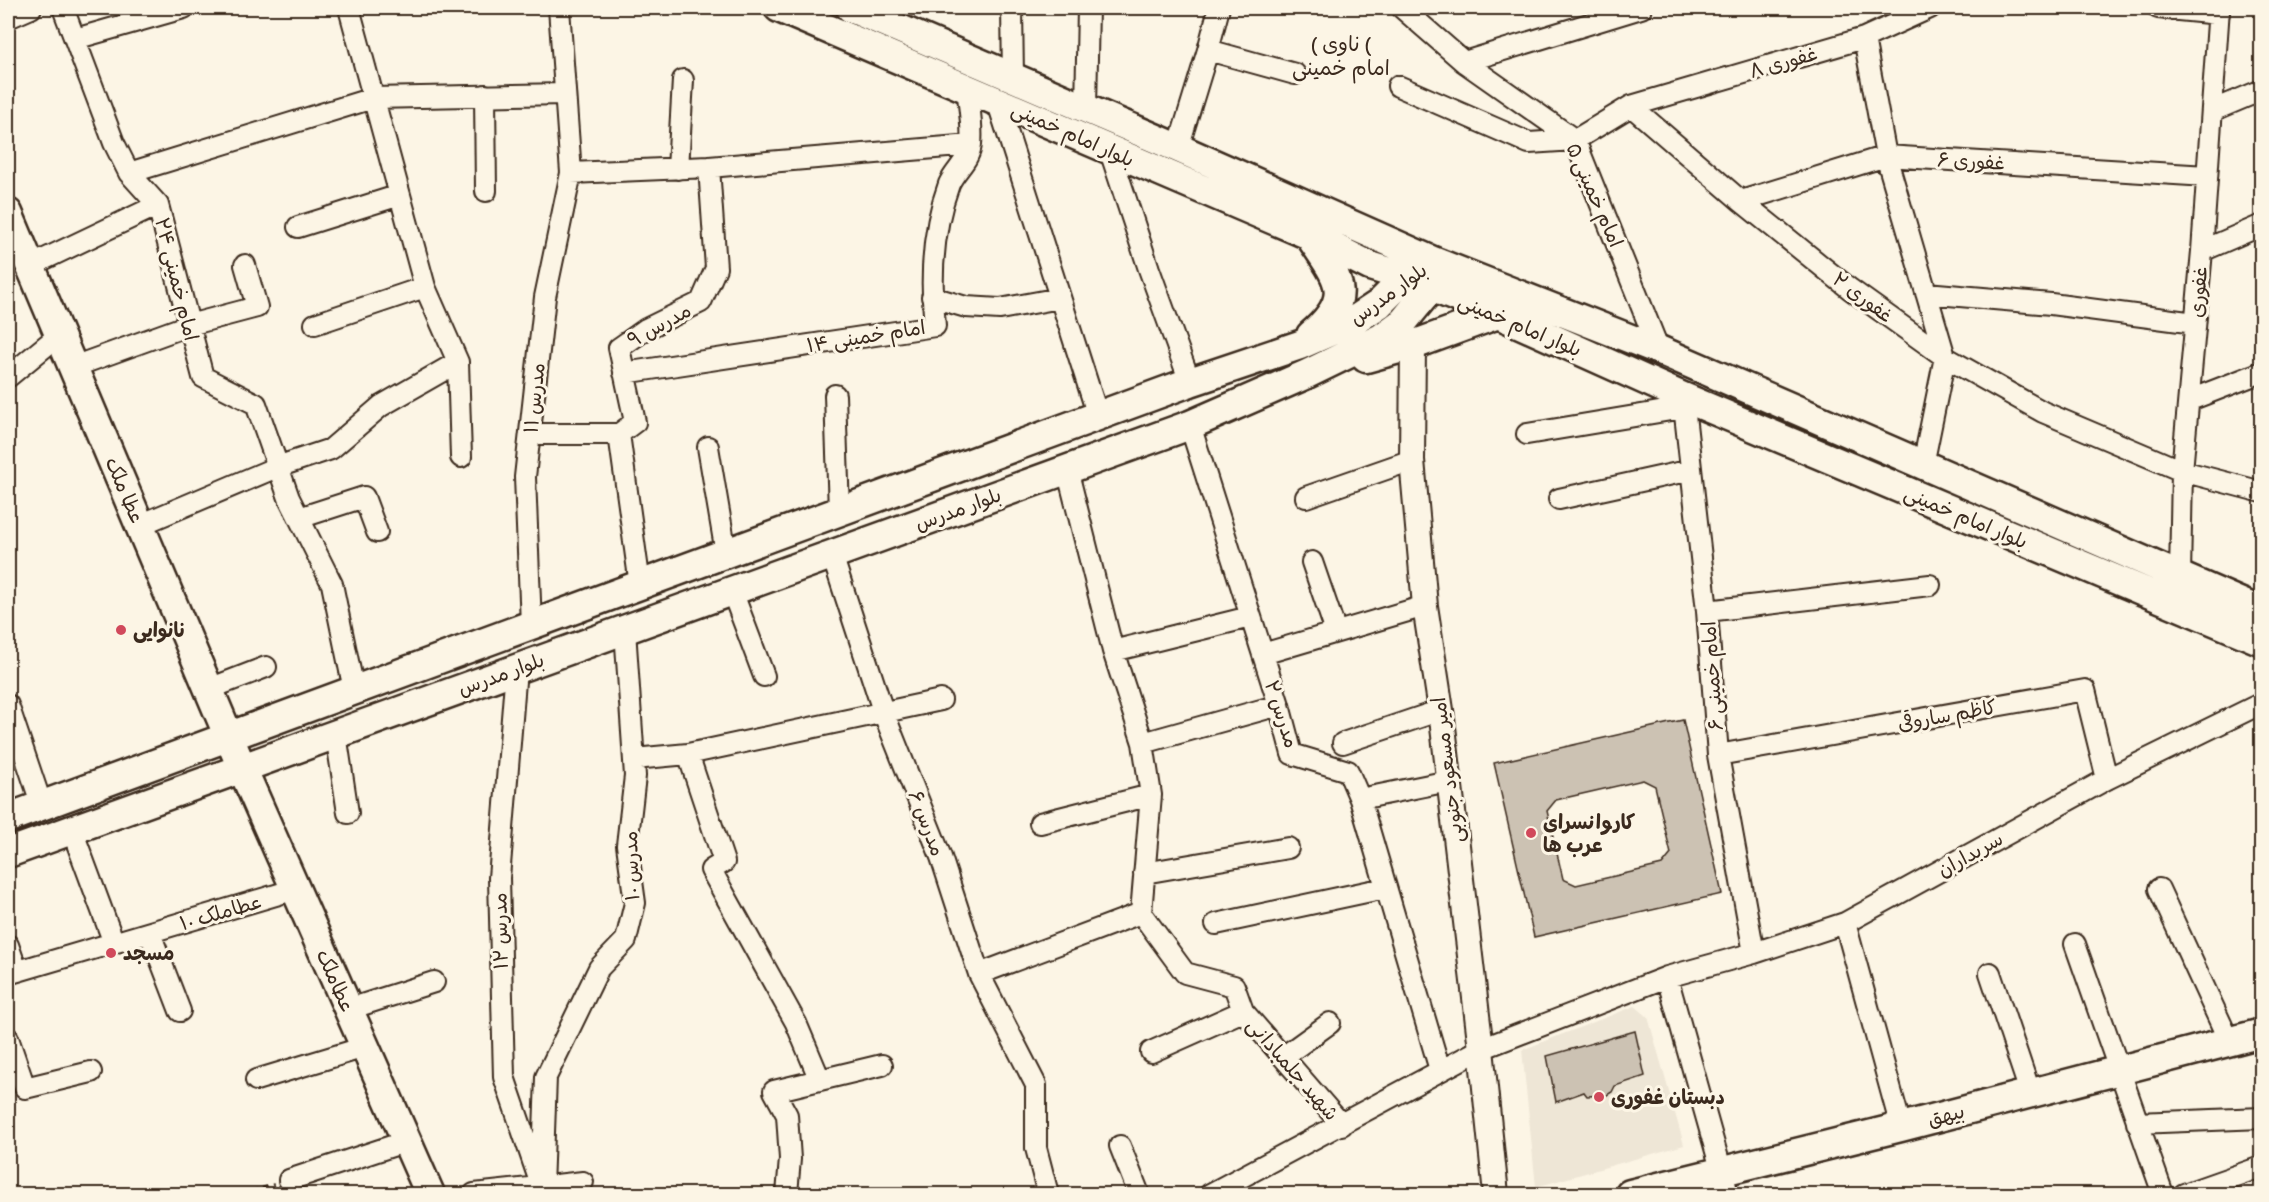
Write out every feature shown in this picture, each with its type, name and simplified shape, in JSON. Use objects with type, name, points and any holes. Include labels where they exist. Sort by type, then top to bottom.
[{"type":"main road","name":"بلوار امام خمینی","points":[[779,8],[998,100],[1110,151],[1315,223]]},
{"type":"main road","name":"بلوار امام خمینی","points":[[851,8],[1178,148],[1315,223],[1683,402],[1765,432],[2262,641]]},
{"type":"main road","name":"عطا ملک","points":[[10,223],[242,768]]},
{"type":"main road","points":[[1300,345],[1334,312],[1340,294],[1335,273],[1315,223]]},
{"type":"main road","name":"بلوار امام خمینی","points":[[1424,275],[1659,350],[2262,612]]},
{"type":"main road","name":"بلوار مدرس","points":[[8,818],[1190,382],[1300,345],[1352,322],[1424,275]]},
{"type":"main road","name":"بلوار مدرس","points":[[8,853],[1190,425],[1381,338],[1402,322],[1424,275]]},
{"type":"main road","points":[[1306,374],[1413,345],[1498,314]]},
{"type":"main road","points":[[1765,432],[1781,402]]},
{"type":"main road","points":[[829,515],[832,555]]},
{"type":"main road","name":"عطاملک","points":[[242,768],[430,1194]]},
{"type":"main road","name":"بیهق","points":[[1630,1194],[1725,1183],[1901,1127],[2262,1033]]},
{"type":"street","points":[[8,18],[31,8]]},
{"type":"street","name":"امام خمینی ۲۴","points":[[63,8],[114,142],[129,173],[158,205],[202,376],[256,404],[277,467],[332,584],[354,690]]},
{"type":"street","points":[[75,39],[184,8]]},
{"type":"street","points":[[349,8],[425,287],[458,362],[460,457]]},
{"type":"street","name":"مدرس ۱۱","points":[[531,625],[525,477],[545,297],[571,173],[559,8]]},
{"type":"street","points":[[1012,8],[1012,77]]},
{"type":"street","points":[[1086,108],[1088,8]]},
{"type":"street","points":[[1178,148],[1219,8]]},
{"type":"street","name":"امام خمینی ۵","points":[[1402,8],[1464,62],[1575,140],[1659,350]]},
{"type":"street","points":[[1464,62],[1641,8]]},
{"type":"street","name":"غفوری ۸","points":[[1632,106],[1864,38],[1930,8]]},
{"type":"street","points":[[2158,8],[2219,11]]},
{"type":"street","name":"غفوری","points":[[2180,576],[2182,471],[2190,400],[2219,11]]},
{"type":"street","points":[[1864,38],[1886,156],[1945,357],[1923,465]]},
{"type":"street","points":[[1208,50],[1295,74]]},
{"type":"street","points":[[678,169],[683,80]]},
{"type":"street","points":[[1398,86],[1529,143],[1575,140],[1632,106]]},
{"type":"street","points":[[571,173],[709,168],[971,145],[967,88]]},
{"type":"street","points":[[2212,111],[2262,90]]},
{"type":"street","points":[[129,173],[373,98],[564,94]]},
{"type":"street","points":[[485,95],[486,191]]},
{"type":"street","points":[[998,100],[1098,416]]},
{"type":"street","name":"غفوری ۲","points":[[1632,106],[1741,201],[1850,289],[1945,357],[2043,412],[2182,471],[2262,492]]},
{"type":"street","name":"امام خمینی ۱۴","points":[[624,373],[935,326],[931,271],[940,213],[951,181],[966,160],[971,145]]},
{"type":"street","points":[[1110,151],[1190,382]]},
{"type":"street","name":"غفوری ۶","points":[[1741,201],[1886,156],[2207,176]]},
{"type":"street","name":"مدرس ۹","points":[[619,434],[635,422],[619,348],[646,329],[701,302],[716,268],[709,168]]},
{"type":"street","points":[[298,227],[400,195]]},
{"type":"street","points":[[30,266],[158,205]]},
{"type":"street","points":[[2202,250],[2262,225]]},
{"type":"street","points":[[73,367],[189,325],[257,308],[245,265]]},
{"type":"street","points":[[315,324],[425,287]]},
{"type":"street","points":[[1926,293],[2051,304],[2195,323]]},
{"type":"street","points":[[932,297],[966,307],[1000,309],[1060,298]]},
{"type":"street","points":[[8,377],[59,334]]},
{"type":"street","name":"امیر مسعود جنوبی","points":[[1413,345],[1412,460],[1425,606],[1441,710],[1496,1194]]},
{"type":"street","points":[[140,525],[277,467],[331,449],[381,406],[458,362]]},
{"type":"street","points":[[2190,400],[2262,372]]},
{"type":"street","points":[[829,515],[835,395]]},
{"type":"street","points":[[1527,434],[1683,402]]},
{"type":"street","name":"امام خمینی ۶","points":[[1683,402],[1707,612],[1718,755],[1754,953]]},
{"type":"street","name":"مدرس ۲","points":[[1190,425],[1279,705],[1292,754],[1348,771],[1360,799],[1440,1070]]},
{"type":"street","points":[[530,434],[619,434],[640,585]]},
{"type":"street","points":[[708,447],[726,553]]},
{"type":"street","points":[[1306,497],[1412,460]]},
{"type":"street","points":[[979,974],[1142,913],[1151,795],[1143,743],[1113,651],[1067,470]]},
{"type":"street","points":[[1560,499],[1692,470]]},
{"type":"street","points":[[299,518],[364,497],[377,531]]},
{"type":"street","name":"مدرس ۶","points":[[832,555],[884,714],[941,857],[979,974],[1036,1085],[1036,1148],[1048,1194]]},
{"type":"street","points":[[1312,562],[1336,632]]},
{"type":"street","points":[[1707,612],[1930,585]]},
{"type":"street","points":[[732,591],[764,676]]},
{"type":"street","points":[[1263,654],[1425,606]]},
{"type":"street","points":[[1113,651],[1250,617]]},
{"type":"street","name":"مدرس ۱۰","points":[[542,1188],[546,1077],[599,968],[626,940],[635,903],[627,845],[635,776],[625,630]]},
{"type":"street","points":[[209,689],[266,667]]},
{"type":"street","name":"مدرس ۱۲","points":[[516,669],[499,878],[504,1077],[542,1188]]},
{"type":"street","name":"کاظم ساروقی","points":[[1718,755],[2085,690],[2107,779]]},
{"type":"street","points":[[634,759],[688,754],[941,700]]},
{"type":"street","name":"سربداران","points":[[1210,1194],[1481,1049],[1667,977],[1754,953],[1845,923],[2107,779],[2262,703]]},
{"type":"street","points":[[8,705],[42,806]]},
{"type":"street","points":[[1143,743],[1279,705]]},
{"type":"street","points":[[1343,743],[1441,710]]},
{"type":"street","points":[[336,734],[348,813]]},
{"type":"street","points":[[688,754],[724,862],[711,870],[796,1023],[820,1080]]},
{"type":"street","points":[[1360,799],[1449,781]]},
{"type":"street","points":[[1040,823],[1151,795]]},
{"type":"street","points":[[72,830],[114,943]]},
{"type":"street","points":[[1144,873],[1288,848]]},
{"type":"street","points":[[1216,924],[1385,888]]},
{"type":"street","name":"عطاملک ۱۰","points":[[12,973],[296,889]]},
{"type":"street","points":[[2159,889],[2229,1041]]},
{"type":"street","name":"شهید جلمبادانی","points":[[1142,913],[1185,974],[1234,986],[1243,1011],[1342,1125]]},
{"type":"street","points":[[1845,923],[1901,1127]]},
{"type":"street","points":[[150,933],[180,1011]]},
{"type":"street","points":[[2075,944],[2163,1194]]},
{"type":"street","points":[[8,945],[12,973]]},
{"type":"street","points":[[1990,973],[2030,1092]]},
{"type":"street","points":[[1667,977],[1725,1183]]},
{"type":"street","points":[[349,1009],[434,982]]},
{"type":"street","points":[[1151,1052],[1243,1011]]},
{"type":"street","points":[[1283,1057],[1330,1023]]},
{"type":"street","points":[[8,1038],[25,1089],[91,1072]]},
{"type":"street","points":[[256,1080],[365,1047]]},
{"type":"street","points":[[787,1194],[790,1159],[787,1115],[774,1091],[882,1065]]},
{"type":"street","points":[[2138,1123],[2262,1118]]},
{"type":"street","points":[[290,1180],[407,1142]]},
{"type":"street","points":[[1120,1146],[1139,1194]]},
{"type":"street","points":[[2184,1194],[2258,1168]]},
{"type":"street","points":[[474,1194],[583,1182]]},
{"type":"shaded area","name":"دبستان غفوری","points":[[1635,1006],[1648,1017],[1684,1145],[1536,1187],[1522,1050]]},
{"type":"building","name":"کاروانسرای عرب ها","points":[[1683,720],[1722,894],[1534,937],[1494,763]],"holes":[[[1643,780],[1655,786],[1671,854],[1662,865],[1576,885],[1563,879],[1547,811],[1556,800]]]},
{"type":"building","points":[[1635,1031],[1645,1076],[1615,1086],[1607,1095],[1587,1096],[1584,1092],[1556,1102],[1547,1056]]},
{"type":"place","name":"نانوایی","points":[[121,630]]},
{"type":"place","name":"کاروانسرای عرب ها","points":[[1531,833]]},
{"type":"place","name":"مسجد","points":[[111,953]]},
{"type":"place","name":"دبستان غفوری","points":[[1599,1097]]},
{"type":"district","name":"( ناوی ( امام خمینی","points":[[1341,55]]}]
